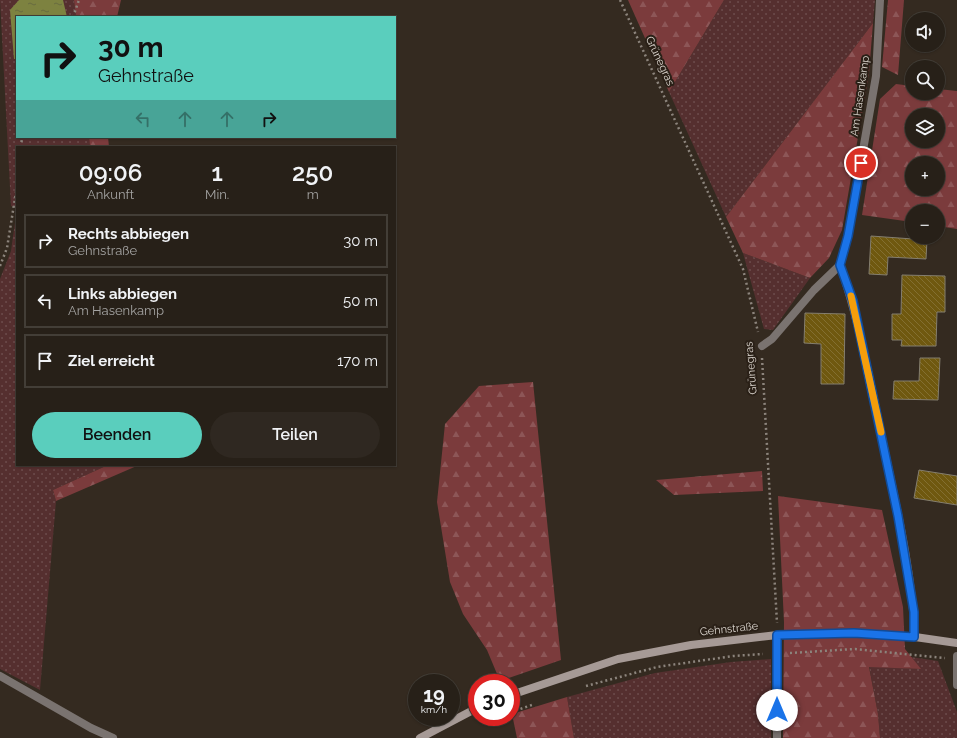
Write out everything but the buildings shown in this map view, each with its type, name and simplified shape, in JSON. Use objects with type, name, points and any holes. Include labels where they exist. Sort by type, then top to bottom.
[{"type":"street","name":"Am Hasenkamp","points":[[840,265],[848,236],[876,76],[880,0]]},
{"type":"street","points":[[762,346],[772,339],[814,290],[840,265],[853,301],[898,516],[914,612],[914,637]]},
{"type":"street","name":"Gehnstraße","points":[[520,692],[618,659],[691,645],[777,635],[854,633],[914,637],[957,643]]},
{"type":"street","points":[[777,635],[777,738]]},
{"type":"street","points":[[957,656],[957,685]]},
{"type":"street","points":[[0,676],[91,728],[113,738]]},
{"type":"street","points":[[420,738],[468,713]]},
{"type":"path","points":[[73,16],[79,0]]},
{"type":"path","name":"Grünegras","points":[[620,0],[743,269],[762,346],[777,635]]},
{"type":"path","points":[[0,266],[7,248],[16,192]]},
{"type":"path","points":[[584,687],[657,667],[732,656],[854,649],[957,660]]},
{"type":"path","points":[[520,709],[533,704]]},
{"type":"shaded area","points":[[0,0],[74,0],[76,16],[16,16],[16,138],[89,138],[90,146],[16,146],[16,208],[11,206]]},
{"type":"shaded area","points":[[724,0],[875,0],[873,23],[726,217],[669,92]]},
{"type":"shaded area","points":[[16,215],[16,466],[106,466],[53,490],[56,501],[40,690],[0,669],[0,279],[11,251]]},
{"type":"shaded area","points":[[743,253],[810,278],[773,330],[764,329]]},
{"type":"shaded area","points":[[911,657],[938,661],[957,712],[957,738],[880,738],[878,714],[869,666],[920,669]]},
{"type":"shaded area","points":[[771,659],[771,738],[574,738],[567,697],[655,673],[731,662]]},
{"type":"green space","points":[[74,0],[121,0],[117,16],[76,16]]},
{"type":"green space","points":[[628,0],[724,0],[669,92]]},
{"type":"green space","points":[[888,0],[904,0],[898,75],[882,67]]},
{"type":"green space","points":[[873,23],[869,73],[842,230],[829,258],[810,278],[743,253],[726,217]]},
{"type":"green space","points":[[896,84],[905,85],[905,100],[945,100],[945,90],[957,91],[957,229],[945,227],[945,204],[905,204],[905,221],[862,215],[880,99]]},
{"type":"green space","points":[[89,138],[108,138],[109,146],[90,146]]},
{"type":"green space","points":[[533,382],[561,660],[520,674],[497,674],[487,650],[463,614],[450,582],[437,502],[445,424],[479,386]]},
{"type":"green space","points":[[106,466],[137,466],[56,501],[53,490]]},
{"type":"green space","points":[[762,471],[763,491],[674,495],[656,480]]},
{"type":"green space","points":[[778,496],[882,510],[903,607],[905,649],[921,669],[869,667],[878,714],[880,738],[783,738],[784,622]]},
{"type":"green space","points":[[567,697],[574,738],[517,738],[514,726],[520,726],[520,712]]},
{"type":"water","points":[[19,0],[63,0],[67,16],[16,16],[16,59],[14,59],[10,10]]},
{"type":"slow traffic","points":[[851,296],[881,432]]},
{"type":"route","points":[[777,710],[777,635],[854,633],[914,637],[914,612],[898,516],[853,301],[840,265],[848,236],[861,163]]}]
